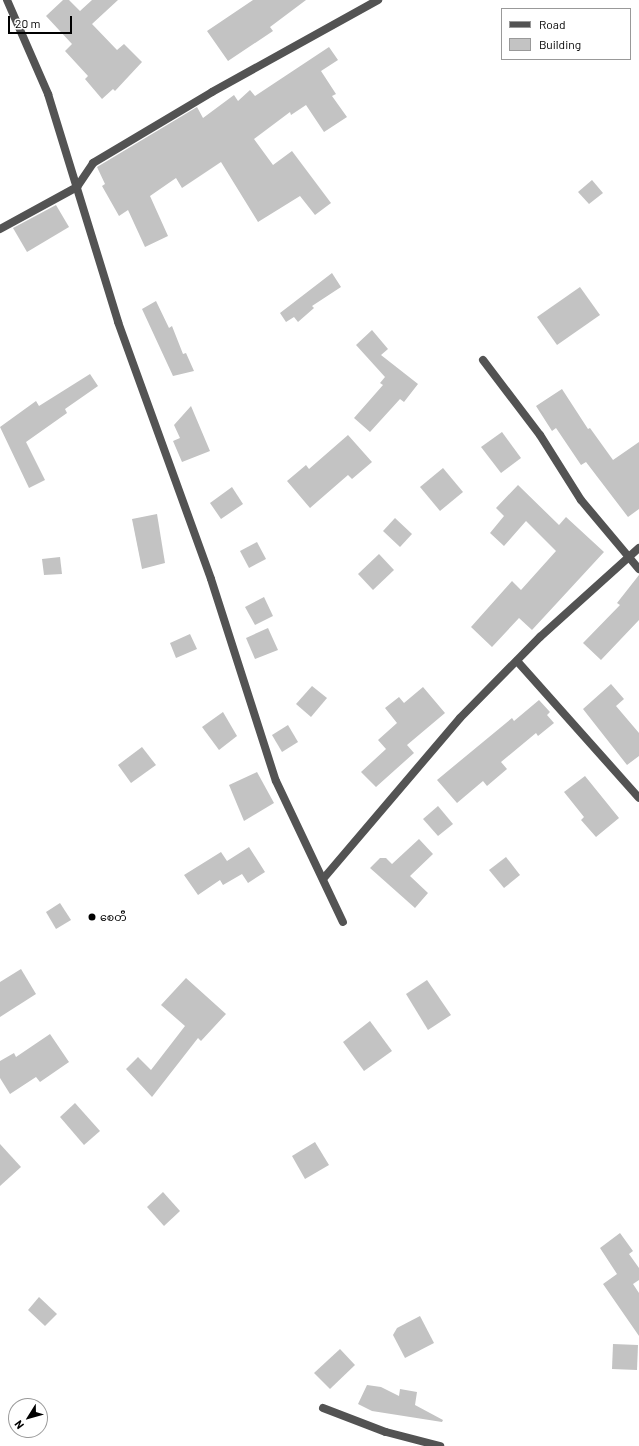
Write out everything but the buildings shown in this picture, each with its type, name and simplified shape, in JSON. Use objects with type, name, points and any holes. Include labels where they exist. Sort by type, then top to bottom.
[{"type":"street","points":[[7,0],[48,94],[118,322],[211,579],[276,782],[343,922]]},
{"type":"street","points":[[0,228],[77,187],[93,163],[212,92],[378,0]]},
{"type":"street","points":[[483,360],[540,436],[581,500],[627,558],[639,569]]},
{"type":"street","points":[[322,879],[460,718],[517,661],[639,548]]},
{"type":"street","points":[[517,661],[639,798]]},
{"type":"street","points":[[323,1408],[386,1432],[440,1446]]},
{"type":"place","name":"စေတီ","points":[[92,917]]}]
